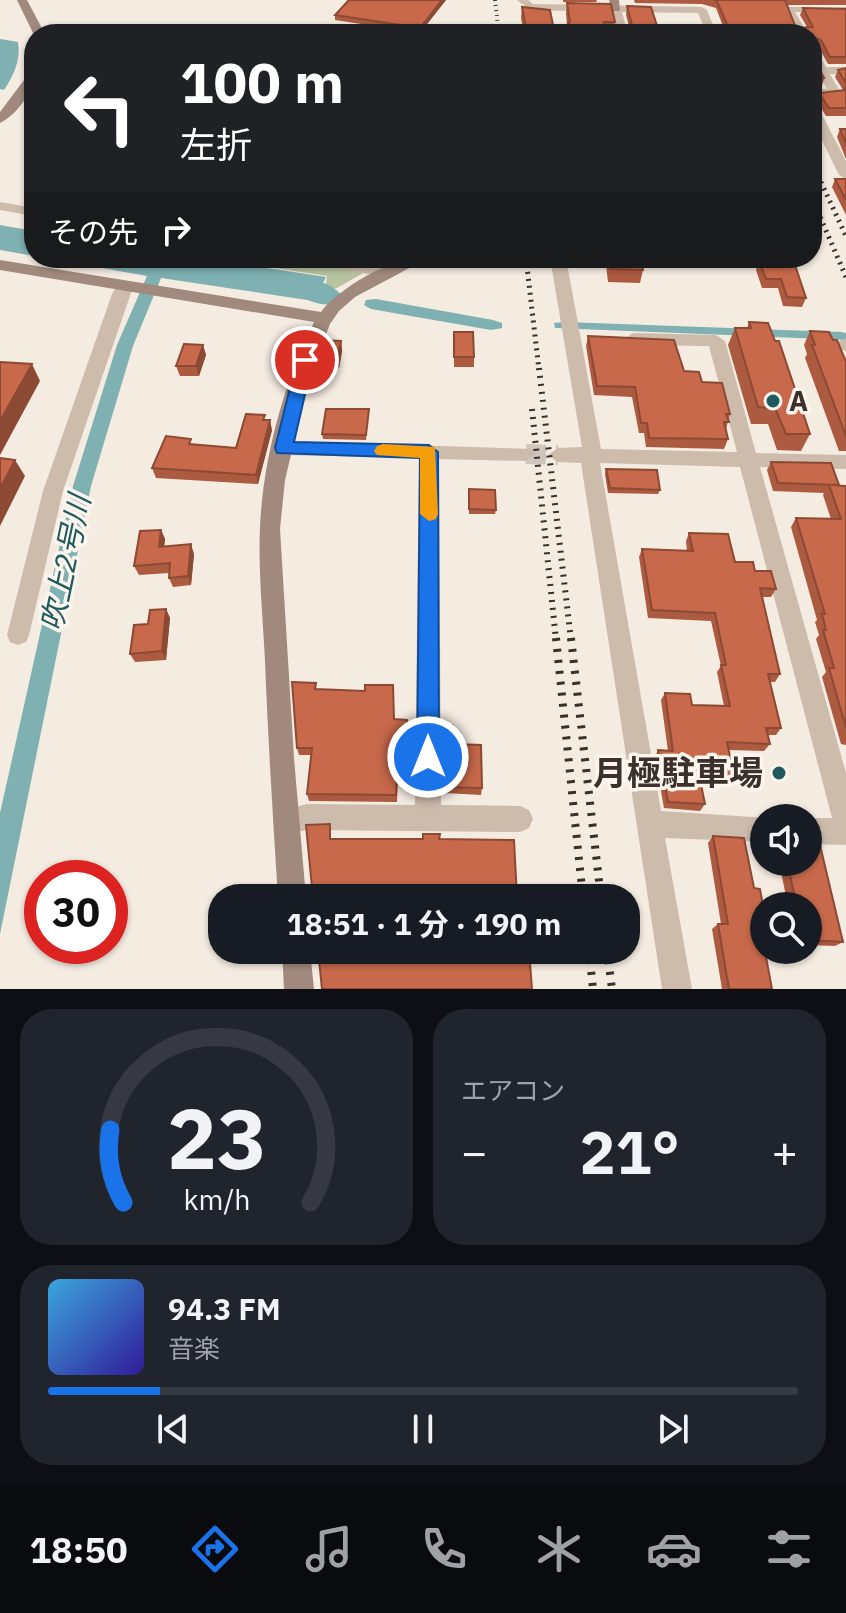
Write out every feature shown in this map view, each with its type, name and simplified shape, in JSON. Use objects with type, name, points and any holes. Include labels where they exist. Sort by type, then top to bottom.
[{"type":"street","points":[[22,0],[34,24]]},
{"type":"street","points":[[522,0],[530,7],[702,10],[708,24]]},
{"type":"street","points":[[786,4],[846,10]]},
{"type":"street","points":[[786,4],[797,24]]},
{"type":"street","points":[[556,7],[558,21]]},
{"type":"street","points":[[822,70],[846,71]]},
{"type":"street","points":[[822,70],[835,93],[822,92]]},
{"type":"street","points":[[0,119],[24,91]]},
{"type":"street","points":[[18,100],[24,100]]},
{"type":"street","points":[[822,121],[829,130],[846,175]]},
{"type":"street","points":[[0,206],[24,210]]},
{"type":"street","points":[[0,265],[323,318]]},
{"type":"street","points":[[291,884],[270,529],[271,502],[303,366],[323,318],[351,292],[399,268]]},
{"type":"street","points":[[560,268],[576,332],[591,455],[677,989]]},
{"type":"street","points":[[18,635],[53,491],[130,288]]},
{"type":"street","points":[[621,338],[716,341],[846,820]]},
{"type":"street","points":[[284,448],[526,454]]},
{"type":"street","points":[[428,818],[429,452]]},
{"type":"street","points":[[558,455],[846,462]]},
{"type":"street","points":[[286,821],[307,817],[520,819]]},
{"type":"street","points":[[650,824],[750,828]]},
{"type":"street","points":[[822,831],[846,832]]},
{"type":"street","points":[[297,964],[299,989]]},
{"type":"green space","points":[[275,268],[344,268],[365,272],[337,288],[325,291],[327,276]]},
{"type":"water","points":[[0,39],[18,42],[19,49],[16,67],[4,90],[0,89]]},
{"type":"water","points":[[0,225],[24,229],[24,254],[0,250]]},
{"type":"water","name":"吹上2号川","points":[[102,268],[267,268],[326,277],[314,301],[161,278],[133,346],[91,486],[0,934],[0,813],[73,486],[117,345],[147,276]]},
{"type":"water","points":[[376,299],[493,320],[502,323],[502,328],[491,330],[371,309],[364,305],[366,300]]},
{"type":"water","points":[[554,323],[841,332],[846,333],[846,340],[555,328]]},
{"type":"building","points":[[349,0],[442,0],[423,24],[394,24],[335,15]]},
{"type":"building","points":[[714,0],[785,0],[794,24],[727,24]]},
{"type":"building","points":[[567,3],[611,4],[615,22],[568,24]]},
{"type":"building","points":[[627,6],[651,7],[656,24],[632,24]]},
{"type":"building","points":[[522,7],[550,10],[553,24],[525,24]]},
{"type":"building","points":[[803,8],[846,9],[846,57],[830,57],[822,42],[822,24],[811,24]]},
{"type":"building","points":[[846,68],[846,83],[838,70]]},
{"type":"building","points":[[846,86],[846,108],[829,108],[822,98],[822,93],[845,90]]},
{"type":"building","points":[[840,129],[846,129],[846,143]]},
{"type":"building","points":[[835,179],[846,179],[846,200]]},
{"type":"building","points":[[643,268],[643,270],[611,269]]},
{"type":"building","points":[[762,268],[796,268],[806,298],[787,297],[781,279],[766,279]]},
{"type":"building","points":[[749,322],[768,323],[775,341],[779,341],[810,434],[786,434],[775,408],[758,407],[735,328],[751,328]]},
{"type":"building","points":[[810,331],[829,332],[833,340],[837,340],[846,362],[846,436],[812,345],[815,345]]},
{"type":"building","points":[[454,332],[473,332],[474,357],[454,357]]},
{"type":"building","points":[[588,336],[674,340],[684,371],[699,372],[702,382],[722,383],[730,414],[726,414],[729,422],[724,422],[728,439],[649,438],[647,423],[641,423],[635,387],[597,386]]},
{"type":"building","points":[[322,340],[341,341],[338,358],[320,358]]},
{"type":"building","points":[[184,344],[203,345],[196,366],[176,366]]},
{"type":"building","points":[[0,362],[32,364],[0,421]]},
{"type":"building","points":[[326,409],[369,409],[366,435],[322,434]]},
{"type":"building","points":[[246,414],[265,415],[263,420],[270,420],[256,475],[152,468],[166,436],[191,439],[189,444],[236,448]]},
{"type":"building","points":[[0,458],[15,460],[0,489]]},
{"type":"building","points":[[771,462],[831,463],[839,485],[778,483]]},
{"type":"building","points":[[606,469],[657,470],[660,490],[610,488]]},
{"type":"building","points":[[829,485],[846,486],[846,728],[829,668],[834,668],[823,630],[826,630],[822,614],[825,614],[796,518],[841,519]]},
{"type":"building","points":[[469,489],[495,490],[496,510],[469,509]]},
{"type":"building","points":[[161,530],[159,547],[191,544],[188,576],[169,578],[170,563],[134,566],[140,531]]},
{"type":"building","points":[[689,533],[728,534],[735,562],[753,562],[755,571],[771,571],[776,589],[760,588],[780,674],[768,674],[781,728],[766,728],[770,744],[727,742],[734,776],[699,775],[705,804],[668,802],[658,750],[673,751],[665,693],[690,694],[692,705],[730,706],[721,665],[726,665],[715,613],[652,610],[642,549],[693,551]]},
{"type":"building","points":[[166,609],[162,651],[130,654],[134,625],[148,624],[150,610]]},
{"type":"building","points":[[292,682],[316,683],[315,689],[365,691],[365,685],[393,685],[394,719],[413,724],[412,750],[398,750],[396,795],[307,794],[312,748],[297,748]]},
{"type":"building","points":[[444,725],[452,725],[452,744],[481,745],[482,788],[444,787]]},
{"type":"building","points":[[330,824],[330,839],[423,839],[423,834],[440,834],[439,839],[514,840],[516,884],[312,884],[306,825]]},
{"type":"building","points":[[713,836],[744,838],[750,876],[754,888],[761,892],[750,892],[750,964],[767,964],[772,989],[729,989],[718,924],[728,924]]},
{"type":"building","points":[[822,854],[843,942],[822,941],[822,892],[794,892],[790,876],[822,876]]},
{"type":"building","points":[[319,964],[530,964],[532,989],[322,989]]},
{"type":"waterway","points":[[269,281],[307,287],[327,296]]},
{"type":"tunnel","points":[[526,454],[558,455]]},
{"type":"railway","points":[[495,0],[498,24]]},
{"type":"railway","points":[[822,184],[846,236]]},
{"type":"railway","points":[[822,221],[846,277]]},
{"type":"railway","points":[[527,268],[539,370]]},
{"type":"railway","points":[[539,368],[571,640]]},
{"type":"railway","points":[[532,409],[556,640]]},
{"type":"railway","points":[[556,638],[582,884]]},
{"type":"railway","points":[[571,638],[599,884]]},
{"type":"railway","points":[[590,964],[593,989]]},
{"type":"railway","points":[[609,964],[612,989]]},
{"type":"slow traffic","points":[[383,451],[429,452],[429,514]]},
{"type":"place","name":"A","points":[[773,401]]},
{"type":"place","name":"月極駐車場","points":[[779,773]]},
{"type":"route","points":[[305,360],[284,448],[429,452],[428,757]]}]
